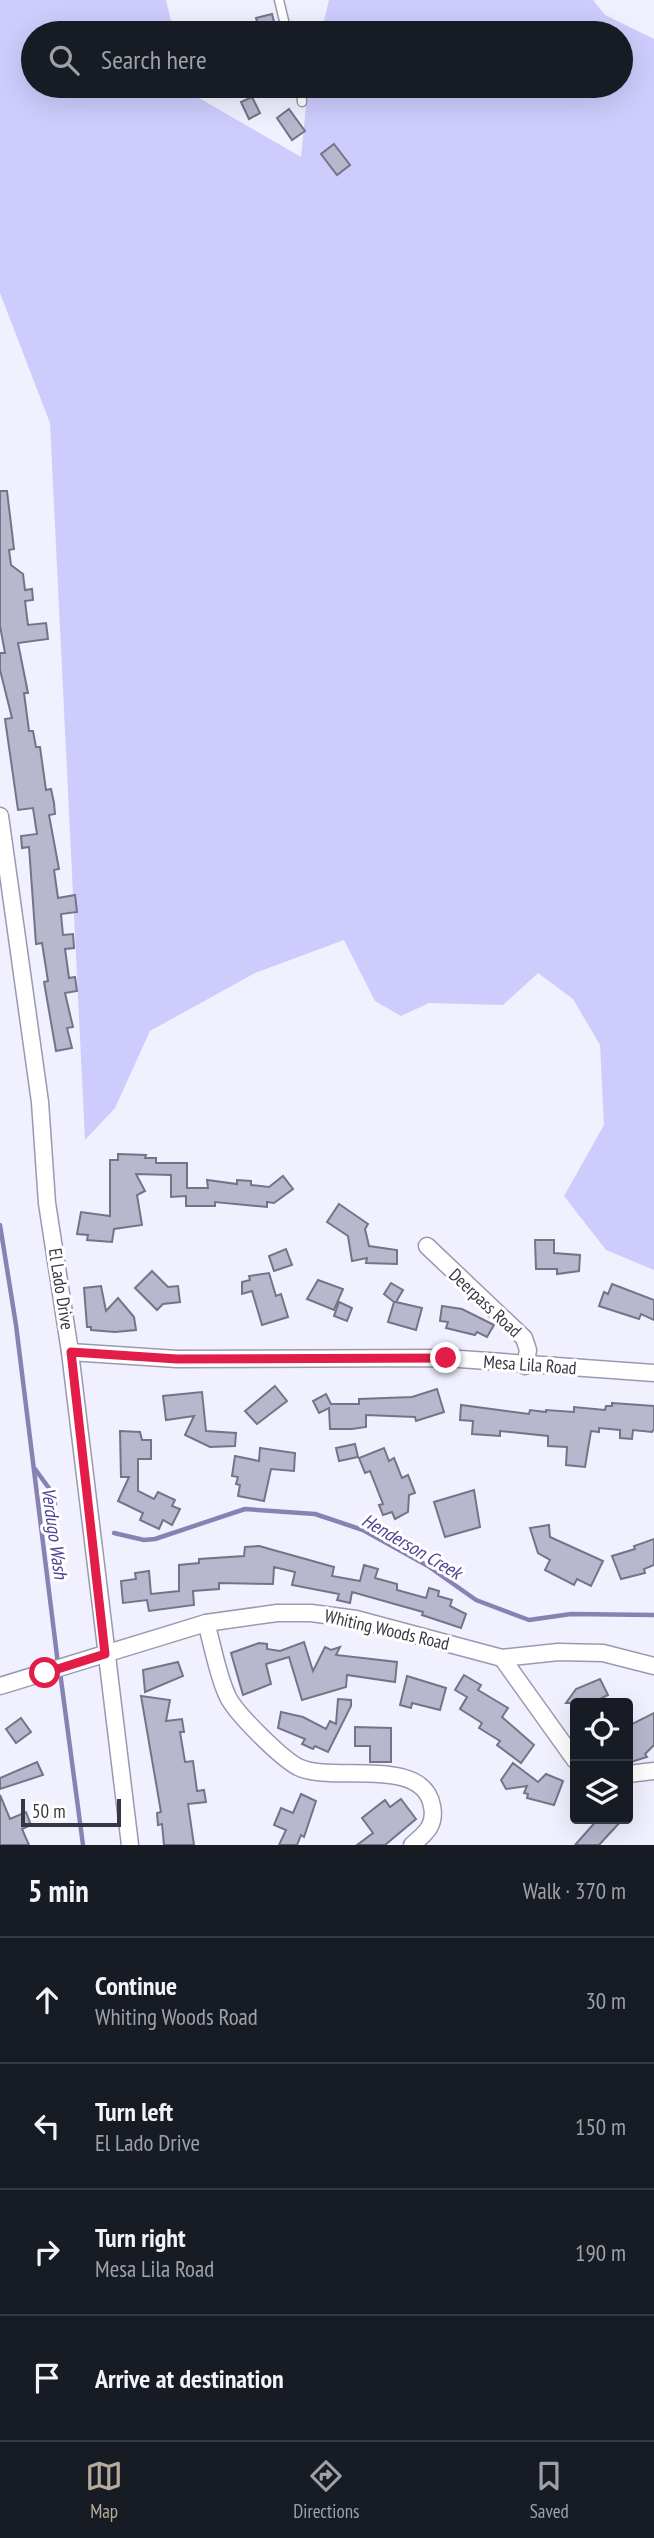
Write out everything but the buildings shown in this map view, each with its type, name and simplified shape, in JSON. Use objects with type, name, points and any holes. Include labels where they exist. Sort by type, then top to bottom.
[{"type":"street","name":"El Lado Drive","points":[[0,817],[40,1102],[47,1203],[71,1352],[105,1654],[130,1845]]},
{"type":"street","name":"Deerpass Road","points":[[427,1247],[524,1338],[528,1350],[525,1366]]},
{"type":"street","name":"Mesa Lila Road","points":[[71,1352],[177,1359],[446,1358],[525,1366],[654,1373]]},
{"type":"street","name":"Whiting Woods Road","points":[[0,1686],[206,1623],[277,1614],[334,1615],[502,1658],[558,1652],[603,1653],[654,1666]]},
{"type":"street","points":[[206,1623],[227,1697],[269,1745],[285,1758],[313,1772],[401,1775],[423,1788],[429,1796],[433,1818],[429,1830],[412,1845]]},
{"type":"street","points":[[502,1658],[570,1753]]},
{"type":"street","points":[[633,1773],[654,1771]]},
{"type":"lane","points":[[279,0],[284,21]]},
{"type":"lane","points":[[302,98],[302,102]]},
{"type":"shaded area","points":[[0,0],[166,0],[171,21],[21,21],[21,98],[199,98],[301,157],[307,98],[633,98],[633,29],[654,39],[654,1270],[606,1250],[564,1196],[604,1125],[600,1045],[573,999],[538,973],[503,1005],[429,1003],[401,1016],[375,1001],[344,940],[255,973],[150,1031],[115,1108],[85,1140],[50,423],[0,293]]},
{"type":"shaded area","points":[[329,0],[593,0],[605,15],[617,21],[324,21]]},
{"type":"waterway","name":"Verdugo Wash","points":[[0,1225],[16,1325],[58,1664]]},
{"type":"waterway","name":"Henderson Creek","points":[[35,1469],[51,1491],[55,1504]]},
{"type":"waterway","name":"Henderson Creek","points":[[114,1533],[144,1540],[155,1539],[245,1509],[315,1514],[363,1530],[428,1566],[476,1600],[529,1620],[571,1614],[654,1615]]},
{"type":"waterway","name":"Verdugo Wash","points":[[60,1672],[83,1845]]},
{"type":"route","points":[[45,1673],[105,1654],[71,1352],[177,1359],[446,1358]]}]
